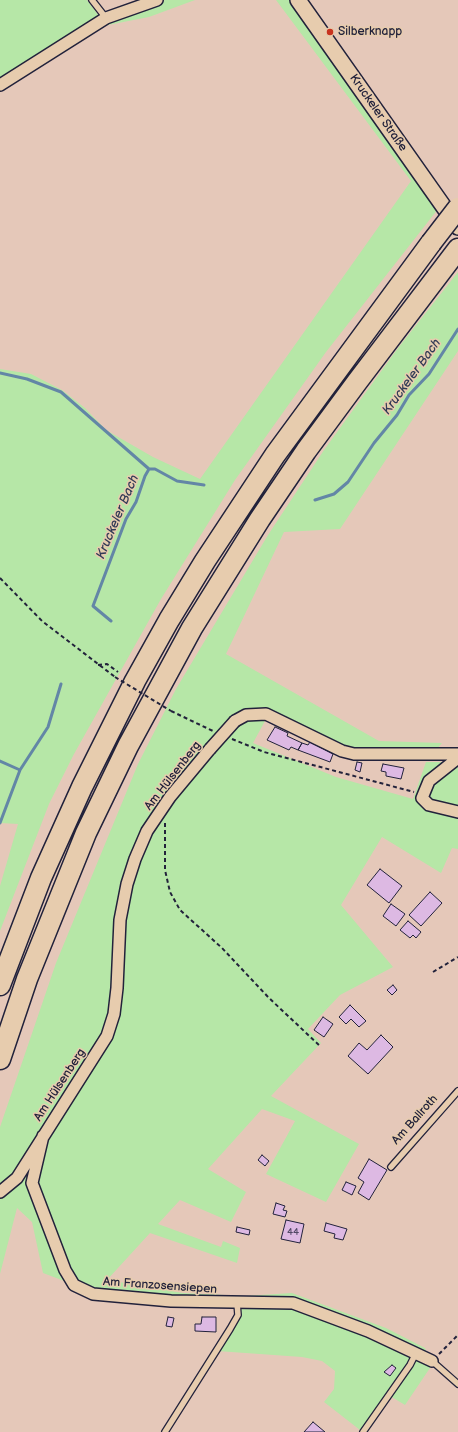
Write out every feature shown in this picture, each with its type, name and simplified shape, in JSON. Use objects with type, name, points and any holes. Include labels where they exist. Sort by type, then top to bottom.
[{"type":"highway","points":[[0,985],[38,885],[76,800],[135,681],[169,620],[209,554],[275,455],[458,208]]},
{"type":"highway","points":[[0,1059],[27,979],[68,874],[107,789],[165,675],[225,573],[294,470],[357,382],[458,249]]},
{"type":"street","points":[[0,85],[106,18],[157,0]]},
{"type":"street","name":"Kruckeler Straße","points":[[298,0],[458,227]]},
{"type":"street","name":"Am Hülsenberg","points":[[0,1192],[25,1181],[44,1136],[107,1036],[114,1014],[117,988],[120,920],[127,884],[135,859],[147,831],[170,797],[235,721],[246,715],[266,714],[342,751],[354,754],[458,754]]},
{"type":"street","points":[[458,758],[429,781],[422,798],[429,805],[458,812]]},
{"type":"street","points":[[25,1181],[44,1136]]},
{"type":"street","name":"Am Franzosensiepen","points":[[25,1181],[65,1270],[74,1285],[93,1294],[171,1301],[293,1303],[368,1331],[416,1352],[432,1361]]},
{"type":"lane","points":[[92,0],[106,18]]},
{"type":"lane","name":"Am Ballroth","points":[[391,1167],[458,1091]]},
{"type":"lane","points":[[164,1432],[238,1315],[237,1303]]},
{"type":"lane","points":[[363,1432],[410,1365],[416,1352]]},
{"type":"lane","points":[[432,1361],[458,1384]]},
{"type":"path","points":[[0,578],[42,621],[98,666],[171,710],[213,731]]},
{"type":"path","points":[[98,666],[107,664],[118,672]]},
{"type":"path","points":[[228,737],[264,752],[423,794]]},
{"type":"path","points":[[165,819],[165,870],[170,892],[180,910],[222,948],[289,1018],[321,1047]]},
{"type":"path","points":[[433,972],[458,957]]},
{"type":"path","points":[[432,1361],[458,1335]]},
{"type":"green space","points":[[0,0],[87,0],[99,16],[90,24],[0,81]]},
{"type":"green space","points":[[165,0],[195,0],[149,17],[103,26]]},
{"type":"green space","points":[[276,0],[291,0],[438,209],[326,352],[235,480],[161,599],[74,754],[49,804],[0,931],[0,886],[18,824],[0,823],[0,369],[31,374],[62,390],[85,408],[106,430],[153,457],[200,479],[411,181]]},
{"type":"green space","points":[[458,272],[458,351],[340,529],[284,532],[226,654],[379,741],[442,743],[436,750],[355,751],[271,710],[253,743],[336,777],[413,799],[426,762],[458,762],[458,849],[452,848],[441,873],[382,837],[341,905],[393,967],[340,995],[308,1029],[321,1043],[271,1096],[359,1144],[326,1202],[266,1174],[295,1121],[262,1109],[208,1169],[246,1192],[231,1222],[180,1200],[158,1224],[221,1247],[223,1241],[240,1248],[237,1263],[150,1233],[107,1280],[183,1293],[245,1296],[292,1293],[386,1328],[425,1348],[432,1365],[405,1405],[390,1396],[360,1430],[324,1402],[334,1389],[335,1371],[322,1361],[302,1357],[217,1351],[238,1315],[237,1303],[96,1293],[43,1273],[32,1222],[17,1208],[0,1274],[0,1127],[56,963],[138,764],[176,689],[268,535],[324,450],[398,348]]},
{"type":"building","points":[[275,727],[288,733],[287,736],[302,743],[298,750],[291,747],[289,750],[267,740]]},
{"type":"building","points":[[310,742],[333,754],[330,762],[298,750],[302,743],[308,745]]},
{"type":"building","points":[[357,762],[362,763],[360,772],[355,770]]},
{"type":"building","points":[[383,764],[404,768],[401,779],[386,776],[386,772],[381,771]]},
{"type":"building","points":[[380,869],[402,886],[389,903],[367,885]]},
{"type":"building","points":[[430,892],[442,903],[421,926],[409,915]]},
{"type":"building","points":[[391,904],[405,914],[396,926],[383,916]]},
{"type":"building","points":[[408,921],[421,932],[416,938],[413,935],[410,938],[400,930]]},
{"type":"building","points":[[393,985],[397,990],[392,995],[387,990]]},
{"type":"building","points":[[350,1005],[366,1021],[359,1027],[351,1019],[346,1024],[339,1017]]},
{"type":"building","points":[[323,1017],[333,1024],[324,1037],[314,1030]]},
{"type":"building","points":[[381,1035],[393,1047],[368,1074],[348,1056],[359,1043],[367,1050]]},
{"type":"building","points":[[262,1155],[269,1161],[265,1166],[258,1160]]},
{"type":"building","points":[[369,1159],[387,1170],[369,1200],[358,1193],[364,1182],[358,1178]]},
{"type":"building","points":[[346,1182],[356,1186],[352,1195],[342,1190]]},
{"type":"building","points":[[276,1203],[285,1206],[283,1210],[287,1211],[285,1217],[273,1214]]},
{"type":"building","points":[[286,1220],[304,1224],[300,1243],[281,1239]]},
{"type":"building","points":[[326,1223],[347,1229],[343,1240],[334,1238],[335,1234],[324,1231]]},
{"type":"building","points":[[237,1227],[250,1230],[249,1235],[236,1232]]},
{"type":"building","points":[[168,1317],[174,1318],[172,1327],[166,1326]]},
{"type":"building","points":[[202,1317],[216,1317],[216,1332],[195,1331],[195,1324],[201,1324]]},
{"type":"building","points":[[392,1365],[396,1368],[390,1376],[384,1372]]},
{"type":"building","points":[[313,1422],[325,1432],[304,1432]]},
{"type":"waterway","name":"Kruckeler Bach","points":[[315,500],[334,494],[348,482],[374,443],[397,415],[409,395],[429,374],[458,329]]},
{"type":"waterway","points":[[0,373],[27,379],[61,392],[149,469]]},
{"type":"waterway","name":"Kruckeler Bach","points":[[111,621],[93,606],[126,519],[136,502],[149,469],[155,469],[177,481],[204,485]]},
{"type":"waterway","name":"Kruckeler Bach","points":[[0,823],[20,770],[48,727],[61,684]]},
{"type":"waterway","points":[[0,761],[20,770]]},
{"type":"place","name":"Silberknapp","points":[[330,32]]}]
